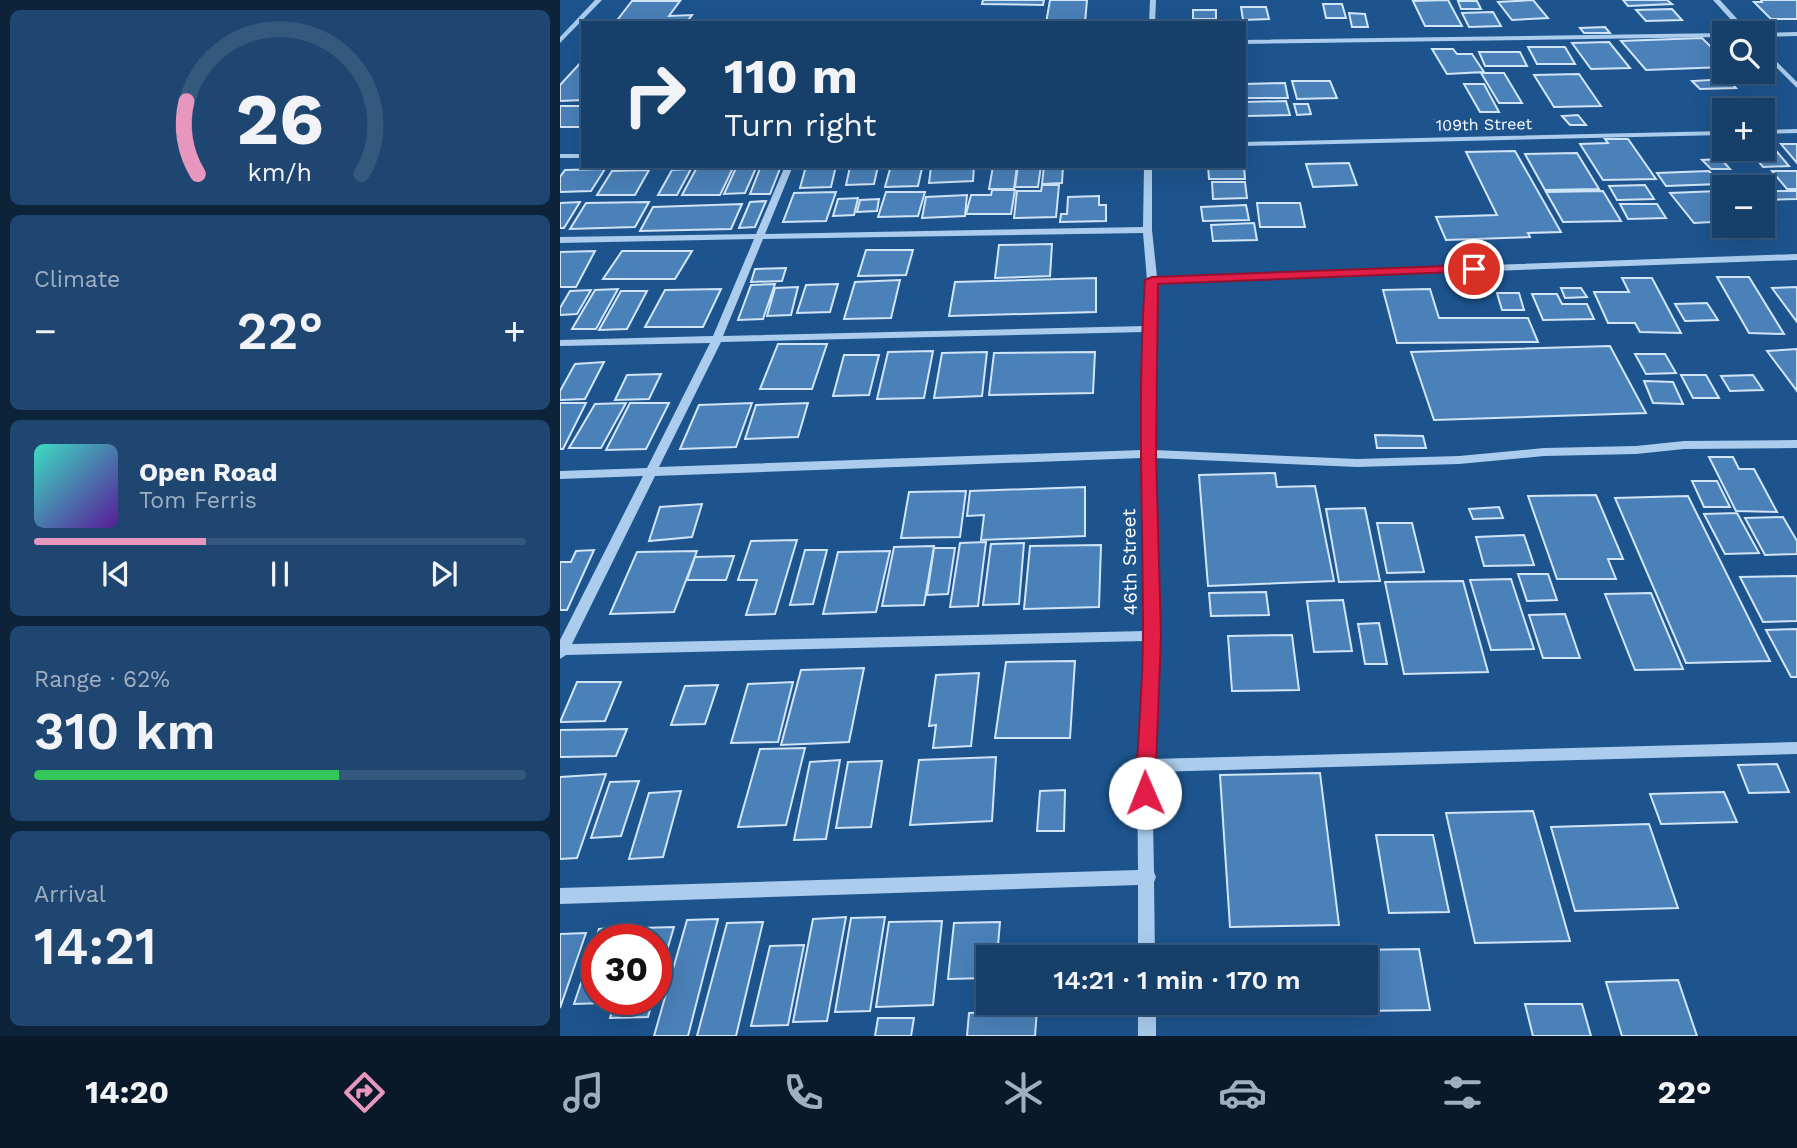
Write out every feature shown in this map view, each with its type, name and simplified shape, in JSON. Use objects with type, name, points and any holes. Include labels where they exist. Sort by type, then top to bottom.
[{"type":"street","points":[[560,41],[599,0]]},
{"type":"street","points":[[1152,21],[1153,0]]},
{"type":"street","points":[[1716,0],[1736,21]]},
{"type":"street","points":[[560,26],[575,26]]},
{"type":"street","points":[[1775,34],[1797,34]]},
{"type":"street","points":[[1246,42],[1712,35]]},
{"type":"street","points":[[1775,63],[1797,86]]},
{"type":"street","points":[[1775,132],[1797,131]]},
{"type":"street","name":"109th Street","points":[[1246,144],[1712,132]]},
{"type":"street","points":[[560,156],[581,156]]},
{"type":"street","points":[[788,168],[717,339],[653,472],[561,651],[1152,636]]},
{"type":"street","name":"46th Street","points":[[1147,945],[1144,765],[1152,636],[1148,454],[1152,280],[1147,230],[1149,168]]},
{"type":"street","points":[[560,240],[1147,230]]},
{"type":"street","points":[[1152,280],[1797,257]]},
{"type":"street","points":[[560,343],[1149,328]]},
{"type":"street","points":[[560,475],[1148,454],[1357,463],[1459,460],[1544,452],[1636,450],[1684,444],[1797,444]]},
{"type":"street","points":[[1144,765],[1797,748]]},
{"type":"street","points":[[560,896],[1147,877]]},
{"type":"street","points":[[1147,1015],[1147,1036]]},
{"type":"building","points":[[983,0],[1044,0],[1043,5],[982,4]]},
{"type":"building","points":[[1050,0],[1087,0],[1085,21],[1046,21]]},
{"type":"building","points":[[1448,0],[1462,26],[1425,26],[1413,1]]},
{"type":"building","points":[[1533,0],[1548,18],[1512,20],[1498,2]]},
{"type":"building","points":[[1623,0],[1667,0],[1672,4],[1628,6]]},
{"type":"building","points":[[1761,0],[1797,0],[1797,19],[1771,19],[1754,2],[1762,2]]},
{"type":"building","points":[[632,1],[680,1],[669,16],[692,15],[688,21],[617,21]]},
{"type":"building","points":[[1458,1],[1477,1],[1481,9],[1461,9]]},
{"type":"building","points":[[1323,4],[1342,4],[1346,18],[1326,18]]},
{"type":"building","points":[[1241,7],[1266,7],[1269,19],[1243,20]]},
{"type":"building","points":[[1672,9],[1682,20],[1646,21],[1636,10]]},
{"type":"building","points":[[1193,10],[1216,10],[1216,19],[1193,19]]},
{"type":"building","points":[[1493,12],[1501,26],[1469,27],[1462,13]]},
{"type":"building","points":[[1349,13],[1365,14],[1368,27],[1352,27]]},
{"type":"building","points":[[1605,27],[1610,33],[1584,33],[1580,28]]},
{"type":"building","points":[[1702,38],[1712,48],[1712,67],[1646,70],[1621,41]]},
{"type":"building","points":[[1609,42],[1630,68],[1591,69],[1572,43]]},
{"type":"building","points":[[1528,47],[1565,47],[1575,64],[1537,64]]},
{"type":"building","points":[[1432,49],[1453,49],[1457,54],[1472,54],[1484,72],[1447,74]]},
{"type":"building","points":[[1479,52],[1520,52],[1527,66],[1485,66]]},
{"type":"building","points":[[581,62],[581,100],[560,101],[560,85]]},
{"type":"building","points":[[1481,73],[1504,73],[1522,103],[1499,103]]},
{"type":"building","points":[[1579,74],[1601,106],[1554,107],[1534,75]]},
{"type":"building","points":[[1712,80],[1712,84],[1732,84],[1736,88],[1700,89],[1692,81]]},
{"type":"building","points":[[1292,81],[1330,81],[1337,98],[1297,99]]},
{"type":"building","points":[[1285,83],[1288,98],[1246,98],[1246,84]]},
{"type":"building","points":[[1464,84],[1484,84],[1499,112],[1480,112]]},
{"type":"building","points":[[1286,101],[1290,115],[1246,116],[1246,102]]},
{"type":"building","points":[[1294,104],[1308,104],[1311,114],[1297,115]]},
{"type":"building","points":[[560,106],[581,106],[581,127],[560,127]]},
{"type":"building","points":[[1578,115],[1586,125],[1570,125],[1562,116]]},
{"type":"building","points":[[1455,119],[1460,126],[1440,127],[1435,120]]},
{"type":"building","points":[[1605,139],[1628,139],[1656,179],[1603,180],[1580,144],[1608,143]]},
{"type":"building","points":[[1781,144],[1797,144],[1797,163]]},
{"type":"building","points":[[1775,149],[1789,166],[1763,167],[1758,161],[1775,161]]},
{"type":"building","points":[[1515,151],[1561,232],[1528,233],[1530,237],[1446,240],[1436,217],[1497,215],[1466,152]]},
{"type":"building","points":[[1577,153],[1599,189],[1545,190],[1525,154]]},
{"type":"building","points":[[1702,160],[1723,161],[1730,169],[1711,169]]},
{"type":"building","points":[[1349,163],[1357,185],[1313,187],[1306,164]]},
{"type":"building","points":[[733,168],[720,195],[682,195],[696,169]]},
{"type":"building","points":[[736,168],[756,168],[745,193],[724,194]]},
{"type":"building","points":[[760,168],[780,168],[770,194],[750,194]]},
{"type":"building","points":[[805,168],[836,168],[831,187],[800,188]]},
{"type":"building","points":[[850,168],[878,168],[874,184],[846,185]]},
{"type":"building","points":[[922,168],[918,186],[885,187],[890,169]]},
{"type":"building","points":[[931,168],[974,168],[973,181],[929,183]]},
{"type":"building","points":[[993,168],[1017,168],[1014,189],[989,189]]},
{"type":"building","points":[[1018,168],[1041,168],[1038,187],[1015,187]]},
{"type":"building","points":[[1044,168],[1063,168],[1062,183],[1042,184]]},
{"type":"building","points":[[1208,168],[1244,168],[1245,179],[1209,179]]},
{"type":"building","points":[[605,169],[591,191],[560,192],[560,177],[565,170]]},
{"type":"building","points":[[691,169],[677,195],[658,195],[672,170]]},
{"type":"building","points":[[649,170],[635,195],[597,195],[612,171]]},
{"type":"building","points":[[1709,171],[1712,175],[1712,184],[1666,186],[1657,173]]},
{"type":"building","points":[[1772,171],[1797,171],[1797,189],[1787,189]]},
{"type":"building","points":[[1212,182],[1245,182],[1247,198],[1213,199]]},
{"type":"building","points":[[1042,185],[1059,185],[1056,217],[1014,218],[1017,191],[1041,191]]},
{"type":"building","points":[[1645,185],[1654,199],[1617,200],[1609,186]]},
{"type":"building","points":[[992,190],[1015,190],[1011,214],[966,214],[971,195],[991,195]]},
{"type":"building","points":[[1603,191],[1621,221],[1563,222],[1546,192]]},
{"type":"building","points":[[1712,191],[1712,222],[1694,223],[1670,193]]},
{"type":"building","points":[[1775,191],[1797,191],[1797,199],[1775,200]]},
{"type":"building","points":[[836,192],[826,221],[783,222],[794,193]]},
{"type":"building","points":[[886,192],[925,192],[918,216],[878,217]]},
{"type":"building","points":[[967,195],[965,216],[922,218],[926,197]]},
{"type":"building","points":[[1099,196],[1099,205],[1106,205],[1106,221],[1060,222],[1061,214],[1067,214],[1068,197]]},
{"type":"building","points":[[858,198],[854,215],[833,216],[838,199]]},
{"type":"building","points":[[879,199],[877,211],[857,212],[860,200]]},
{"type":"building","points":[[766,201],[755,227],[739,228],[750,202]]},
{"type":"building","points":[[580,202],[564,228],[560,228],[560,203]]},
{"type":"building","points":[[649,202],[635,227],[570,229],[586,203]]},
{"type":"building","points":[[1257,203],[1300,203],[1305,227],[1260,227]]},
{"type":"building","points":[[742,204],[731,229],[640,231],[653,207]]},
{"type":"building","points":[[1620,204],[1657,204],[1666,218],[1628,219]]},
{"type":"building","points":[[1246,205],[1249,220],[1203,221],[1201,207]]},
{"type":"building","points":[[1254,223],[1257,240],[1213,241],[1211,225]]},
{"type":"building","points":[[1052,244],[1050,276],[995,278],[999,245]]},
{"type":"building","points":[[866,250],[913,250],[906,275],[858,276]]},
{"type":"building","points":[[595,251],[576,287],[560,287],[560,252]]},
{"type":"building","points":[[622,251],[692,251],[675,279],[603,279]]},
{"type":"building","points":[[786,268],[782,281],[751,282],[755,269]]},
{"type":"building","points":[[1717,277],[1749,277],[1784,334],[1749,333]]},
{"type":"building","points":[[1096,278],[1096,312],[949,316],[955,282]]},
{"type":"building","points":[[1622,278],[1652,278],[1681,333],[1640,332],[1635,323],[1608,323],[1594,292],[1629,292]]},
{"type":"building","points":[[900,280],[891,318],[844,319],[855,282]]},
{"type":"building","points":[[775,284],[763,319],[738,320],[751,285]]},
{"type":"building","points":[[838,284],[830,312],[797,313],[806,285]]},
{"type":"building","points":[[798,287],[791,315],[767,316],[775,288]]},
{"type":"building","points":[[1797,287],[1797,322],[1772,288]]},
{"type":"building","points":[[1561,288],[1581,288],[1587,297],[1565,298]]},
{"type":"building","points":[[618,289],[596,329],[572,329],[595,290]]},
{"type":"building","points":[[721,289],[703,327],[645,327],[665,290]]},
{"type":"building","points":[[1430,289],[1439,318],[1528,318],[1538,342],[1397,343],[1383,290]]},
{"type":"building","points":[[591,290],[577,314],[560,315],[560,308],[570,291]]},
{"type":"building","points":[[621,291],[647,291],[627,329],[599,330]]},
{"type":"building","points":[[1497,293],[1519,293],[1524,310],[1502,310]]},
{"type":"building","points":[[1532,294],[1557,294],[1562,304],[1587,304],[1594,319],[1543,320]]},
{"type":"building","points":[[1707,303],[1718,320],[1685,321],[1675,304]]},
{"type":"building","points":[[778,344],[827,344],[812,389],[760,389]]},
{"type":"building","points":[[1610,346],[1646,413],[1434,420],[1411,352]]},
{"type":"building","points":[[1797,349],[1797,391],[1767,351]]},
{"type":"building","points":[[933,351],[924,398],[877,399],[888,352]]},
{"type":"building","points":[[987,352],[982,396],[934,398],[942,353]]},
{"type":"building","points":[[1095,352],[1093,393],[989,395],[994,353]]},
{"type":"building","points":[[1635,354],[1665,354],[1676,373],[1646,374]]},
{"type":"building","points":[[844,355],[879,355],[869,395],[833,396]]},
{"type":"building","points":[[604,362],[585,399],[560,400],[560,391],[575,364]]},
{"type":"building","points":[[661,374],[649,399],[615,400],[627,375]]},
{"type":"building","points":[[1681,375],[1706,375],[1719,398],[1693,398]]},
{"type":"building","points":[[1753,375],[1763,390],[1730,391],[1721,376]]},
{"type":"building","points":[[1644,381],[1673,382],[1683,404],[1653,403]]},
{"type":"building","points":[[560,403],[586,403],[563,449],[560,449]]},
{"type":"building","points":[[626,403],[601,448],[569,448],[595,404]]},
{"type":"building","points":[[630,403],[669,403],[646,449],[606,450]]},
{"type":"building","points":[[752,403],[736,447],[680,449],[699,405]]},
{"type":"building","points":[[808,403],[798,437],[745,439],[756,405]]},
{"type":"building","points":[[1375,435],[1423,436],[1426,448],[1377,448]]},
{"type":"building","points":[[1709,457],[1733,457],[1739,469],[1754,469],[1777,512],[1736,511]]},
{"type":"building","points":[[1275,473],[1277,487],[1315,486],[1334,581],[1208,586],[1199,475]]},
{"type":"building","points":[[1692,481],[1717,481],[1730,507],[1704,507]]},
{"type":"building","points":[[1085,487],[1085,536],[981,540],[984,515],[967,516],[970,491]]},
{"type":"building","points":[[966,491],[960,537],[901,538],[909,492]]},
{"type":"building","points":[[1596,495],[1623,559],[1608,559],[1616,579],[1557,579],[1528,496]]},
{"type":"building","points":[[1688,496],[1770,661],[1686,663],[1615,498]]},
{"type":"building","points":[[702,504],[692,537],[649,541],[660,507]]},
{"type":"building","points":[[1499,507],[1503,518],[1473,519],[1469,509]]},
{"type":"building","points":[[1365,508],[1380,581],[1339,582],[1326,509]]},
{"type":"building","points":[[1737,513],[1759,553],[1725,554],[1704,514]]},
{"type":"building","points":[[1783,517],[1797,541],[1797,554],[1765,555],[1745,518]]},
{"type":"building","points":[[1377,523],[1412,523],[1424,572],[1387,573]]},
{"type":"building","points":[[1524,535],[1534,565],[1484,566],[1476,537]]},
{"type":"building","points":[[797,540],[775,614],[746,615],[757,580],[738,580],[751,541]]},
{"type":"building","points":[[986,542],[978,606],[950,607],[960,543]]},
{"type":"building","points":[[1024,543],[1019,604],[983,605],[991,544]]},
{"type":"building","points":[[1101,545],[1099,607],[1024,609],[1030,546]]},
{"type":"building","points":[[934,546],[924,605],[882,606],[894,547]]},
{"type":"building","points":[[934,548],[955,548],[948,594],[927,595]]},
{"type":"building","points":[[594,550],[567,610],[560,610],[560,562],[571,562],[576,551]]},
{"type":"building","points":[[805,550],[827,550],[813,604],[790,605]]},
{"type":"building","points":[[697,551],[674,612],[610,614],[637,552]]},
{"type":"building","points":[[890,551],[876,612],[823,614],[838,552]]},
{"type":"building","points":[[734,556],[726,580],[687,580],[695,557]]},
{"type":"building","points":[[1518,574],[1548,574],[1557,600],[1527,601]]},
{"type":"building","points":[[1797,576],[1797,621],[1763,622],[1740,577]]},
{"type":"building","points":[[1511,579],[1534,649],[1491,650],[1470,580]]},
{"type":"building","points":[[1463,581],[1488,672],[1404,674],[1385,582]]},
{"type":"building","points":[[1266,592],[1269,615],[1211,616],[1209,593]]},
{"type":"building","points":[[1651,593],[1683,669],[1635,670],[1605,594]]},
{"type":"building","points":[[1343,600],[1352,651],[1314,652],[1307,601]]},
{"type":"building","points":[[1565,614],[1580,658],[1543,658],[1529,615]]},
{"type":"building","points":[[1379,623],[1387,664],[1365,664],[1358,624]]},
{"type":"building","points":[[1797,629],[1797,677],[1791,677],[1766,630]]},
{"type":"building","points":[[1292,635],[1299,690],[1232,691],[1228,636]]},
{"type":"building","points":[[1075,661],[1070,738],[995,738],[1006,662]]},
{"type":"building","points":[[864,668],[849,742],[781,745],[801,670]]},
{"type":"building","points":[[979,673],[971,746],[933,748],[936,725],[929,726],[936,675]]},
{"type":"building","points":[[577,682],[621,682],[605,721],[560,722]]},
{"type":"building","points":[[793,682],[778,742],[731,743],[748,684]]},
{"type":"building","points":[[718,685],[705,724],[671,725],[685,686]]},
{"type":"building","points":[[627,729],[616,756],[560,757],[560,730]]},
{"type":"building","points":[[805,748],[786,825],[738,827],[760,749]]},
{"type":"building","points":[[996,757],[992,821],[910,825],[919,760]]},
{"type":"building","points":[[840,760],[826,839],[794,840],[810,762]]},
{"type":"building","points":[[882,761],[871,827],[836,828],[848,762]]},
{"type":"building","points":[[1777,764],[1789,792],[1749,793],[1738,765]]},
{"type":"building","points":[[1320,773],[1339,925],[1230,927],[1220,775]]},
{"type":"building","points":[[606,774],[577,858],[560,859],[560,777]]},
{"type":"building","points":[[639,781],[621,836],[591,838],[610,782]]},
{"type":"building","points":[[1065,790],[1064,831],[1037,831],[1040,791]]},
{"type":"building","points":[[681,791],[663,857],[629,859],[649,793]]},
{"type":"building","points":[[1724,792],[1737,822],[1661,824],[1650,794]]},
{"type":"building","points":[[1533,811],[1570,941],[1475,943],[1446,813]]},
{"type":"building","points":[[1649,824],[1678,908],[1575,911],[1551,827]]},
{"type":"building","points":[[1376,835],[1433,835],[1449,912],[1389,913]]},
{"type":"building","points":[[846,917],[827,1021],[793,1022],[813,919]]},
{"type":"building","points":[[885,917],[870,1011],[835,1012],[851,918]]},
{"type":"building","points":[[718,919],[688,1036],[654,1036],[660,1015],[672,1015],[672,973],[687,920]]},
{"type":"building","points":[[942,921],[933,1005],[876,1007],[889,922]]},
{"type":"building","points":[[763,922],[736,1036],[697,1036],[727,923]]},
{"type":"building","points":[[1000,922],[998,945],[976,945],[976,978],[948,979],[954,923]]},
{"type":"building","points":[[581,933],[581,947],[560,1008],[560,934]]},
{"type":"building","points":[[804,945],[788,1025],[751,1026],[770,946]]},
{"type":"building","points":[[1419,949],[1430,1010],[1378,1011],[1378,950]]},
{"type":"building","points":[[1678,980],[1697,1036],[1622,1036],[1606,982]]},
{"type":"building","points":[[581,983],[581,1004],[574,1004]]},
{"type":"building","points":[[1525,1004],[1582,1004],[1591,1036],[1533,1036]]},
{"type":"building","points":[[969,1013],[1037,1015],[1035,1036],[967,1036]]},
{"type":"building","points":[[611,1015],[649,1015],[648,1017],[610,1018]]},
{"type":"building","points":[[878,1018],[914,1018],[911,1036],[875,1036]]},
{"type":"route","points":[[1145,793],[1144,765],[1152,636],[1148,454],[1152,280],[1474,269]]}]
